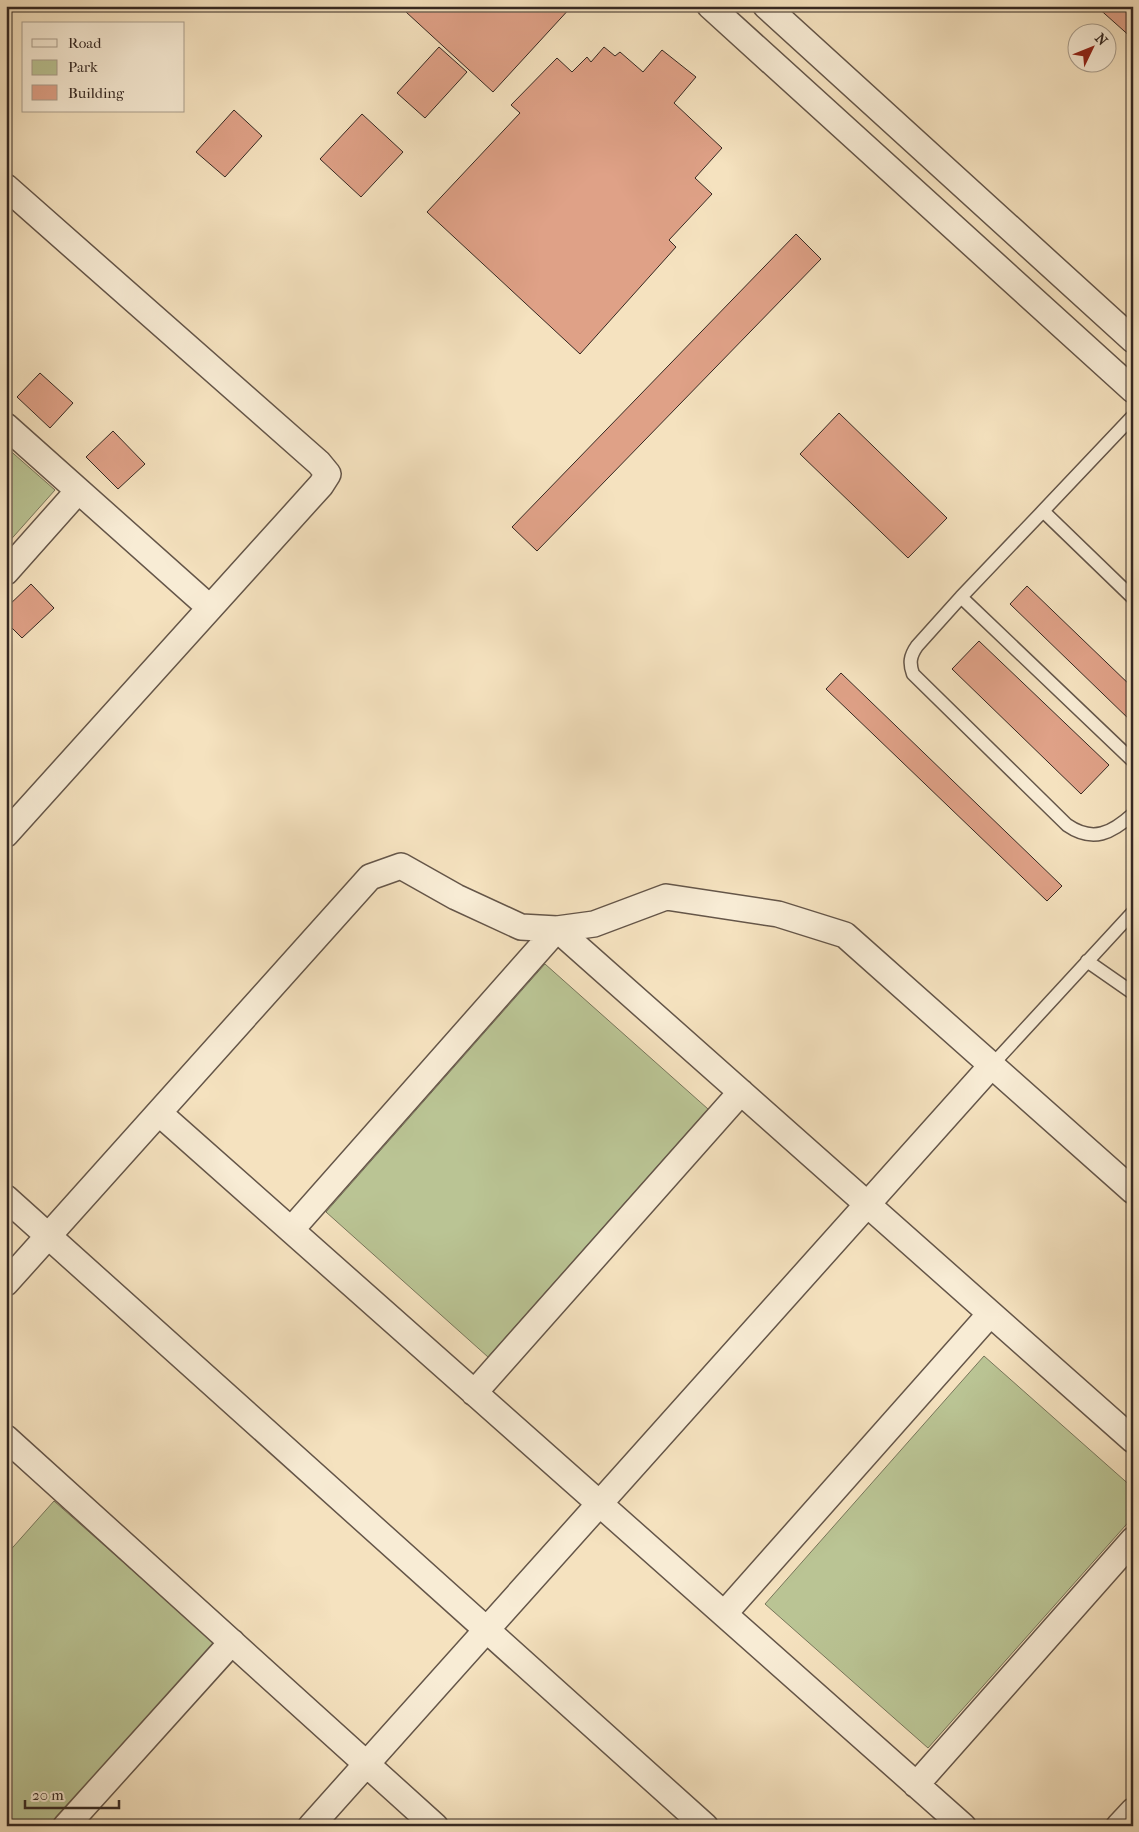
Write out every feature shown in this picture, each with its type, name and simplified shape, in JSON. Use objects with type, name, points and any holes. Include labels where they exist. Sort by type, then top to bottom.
[{"type":"street","points":[[710,6],[1133,390]]},
{"type":"street","points":[[766,6],[1133,340]]},
{"type":"street","points":[[6,187],[319,463],[328,474],[321,485],[6,834]]},
{"type":"street","points":[[6,426],[209,607]]},
{"type":"street","points":[[6,572],[78,491]]},
{"type":"street","points":[[6,1283],[370,877],[401,866],[456,897],[521,927],[557,929],[594,924],[666,897],[778,914],[845,934],[1133,1191]]},
{"type":"street","points":[[557,929],[1133,1440]]},
{"type":"street","points":[[290,1230],[557,929]]},
{"type":"street","points":[[311,1826],[992,1066]]},
{"type":"street","points":[[474,1393],[740,1092]]},
{"type":"street","points":[[159,1113],[962,1826]]},
{"type":"street","points":[[6,1198],[705,1826]]},
{"type":"street","points":[[724,1614],[990,1314]]},
{"type":"street","points":[[6,1438],[435,1826]]},
{"type":"street","points":[[916,1785],[1133,1540]]},
{"type":"street","points":[[66,1826],[232,1642]]},
{"type":"street","points":[[1119,1826],[1133,1811]]},
{"type":"lane","points":[[1133,416],[961,596],[911,655],[910,667],[913,674],[1078,833],[1093,835],[1106,833],[1133,814]]},
{"type":"lane","points":[[1043,511],[1133,598]]},
{"type":"lane","points":[[961,596],[1133,761]]},
{"type":"lane","points":[[992,1066],[1133,912]]},
{"type":"lane","points":[[1087,961],[1133,993]]},
{"type":"green space","points":[[6,447],[55,490],[6,545]]},
{"type":"green space","points":[[545,964],[708,1109],[488,1357],[326,1212]]},
{"type":"green space","points":[[984,1356],[1133,1488],[1133,1517],[928,1748],[765,1604]]},
{"type":"green space","points":[[54,1501],[217,1645],[57,1826],[6,1826],[6,1555]]},
{"type":"building","points":[[411,6],[572,6],[493,92],[406,12]]},
{"type":"building","points":[[1096,6],[1133,6],[1133,39],[1116,22]]},
{"type":"building","points":[[439,47],[467,72],[425,118],[397,93]]},
{"type":"building","points":[[604,47],[615,56],[620,52],[643,72],[662,50],[696,77],[674,103],[722,148],[695,178],[712,194],[669,240],[676,247],[580,354],[427,212],[520,113],[511,105],[557,58],[572,72],[587,57],[591,62]]},
{"type":"building","points":[[234,110],[262,136],[225,177],[196,152]]},
{"type":"building","points":[[362,114],[403,152],[361,197],[320,159]]},
{"type":"building","points":[[796,234],[821,259],[537,551],[512,527]]},
{"type":"building","points":[[40,373],[73,403],[50,428],[17,397]]},
{"type":"building","points":[[839,413],[947,518],[908,558],[800,454]]},
{"type":"building","points":[[113,431],[145,464],[118,489],[86,457]]},
{"type":"building","points":[[31,584],[54,608],[22,638],[6,622],[6,608]]},
{"type":"building","points":[[1027,586],[1133,688],[1133,723],[1010,604]]},
{"type":"building","points":[[979,641],[1109,765],[1081,794],[952,669]]},
{"type":"building","points":[[841,673],[1062,886],[1047,901],[826,689]]}]
